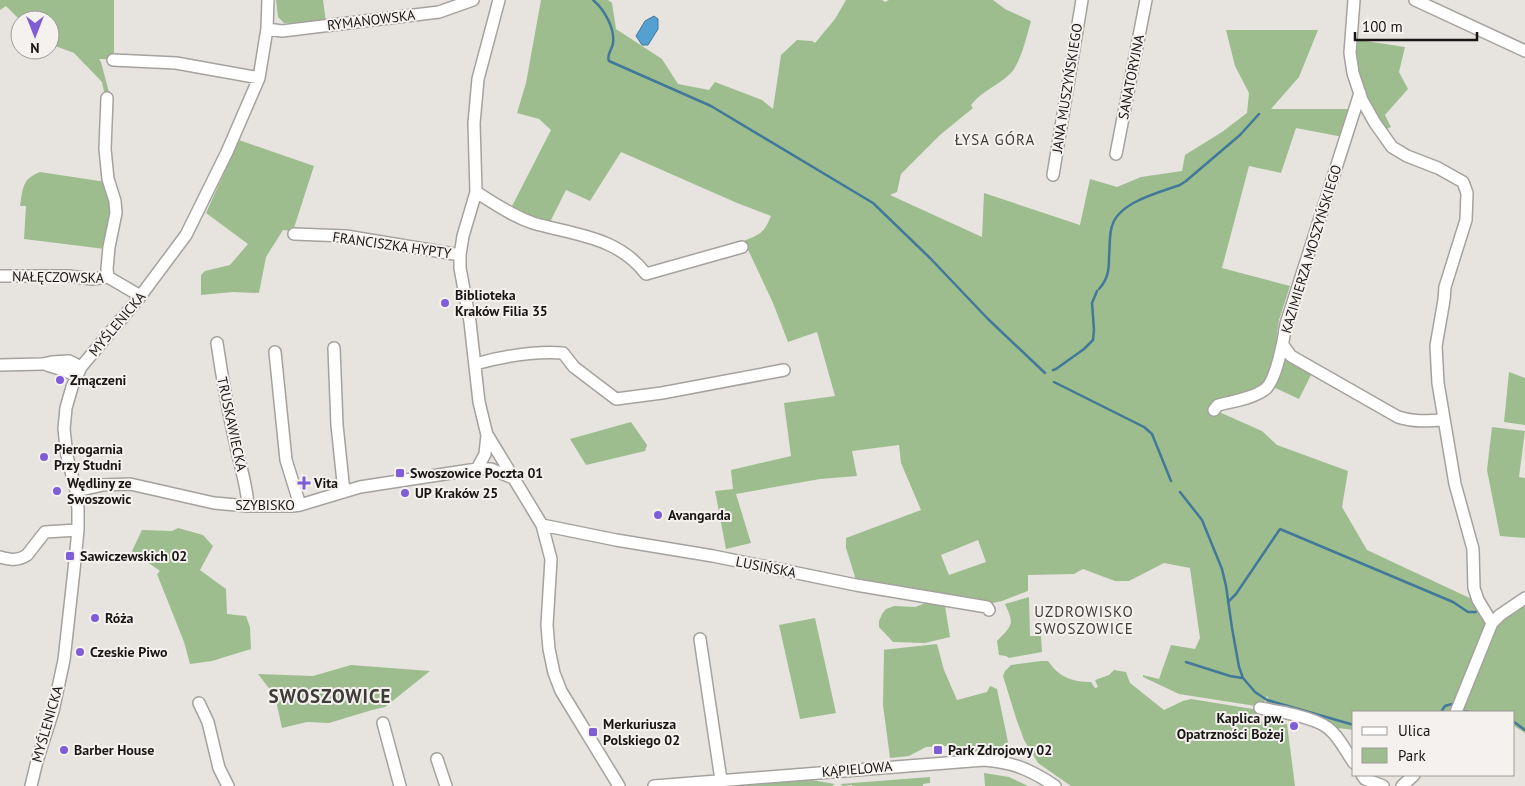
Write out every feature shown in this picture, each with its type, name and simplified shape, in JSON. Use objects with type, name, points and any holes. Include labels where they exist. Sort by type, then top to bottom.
[{"type":"street","name":"MYŚLENICKA","points":[[31,786],[53,711],[64,660],[78,530],[76,491],[67,456],[64,429],[68,398],[78,372],[140,298],[186,234],[227,152],[259,78],[267,29],[268,0]]},
{"type":"street","name":"RYMANOWSKA","points":[[267,29],[282,31],[439,12],[473,0]]},
{"type":"street","points":[[477,469],[485,454],[487,435],[480,402],[470,322],[460,268],[460,255],[463,236],[476,192],[474,124],[478,79],[498,0]]},
{"type":"street","name":"JANA MUSZYŃSKIEGO","points":[[1053,176],[1082,0]]},
{"type":"street","name":"SANATORYJNA","points":[[1116,154],[1146,0]]},
{"type":"street","points":[[1354,0],[1350,53],[1352,73],[1360,94],[1375,123],[1392,147],[1407,156],[1438,168],[1463,182],[1467,193],[1466,220],[1445,288],[1436,346],[1438,383],[1455,484],[1473,549],[1474,588],[1478,600],[1492,623]]},
{"type":"street","points":[[1415,0],[1525,51]]},
{"type":"street","points":[[112,60],[176,63],[259,78]]},
{"type":"street","name":"KAZIMIERZA MOSZYŃSKIEGO","points":[[1360,94],[1286,324],[1283,345],[1291,356],[1398,417],[1428,422],[1444,420]]},
{"type":"street","points":[[107,98],[105,149],[108,179],[115,201],[116,213],[109,247],[108,277]]},
{"type":"street","points":[[476,192],[511,214],[532,222],[600,240],[634,260],[646,274],[742,247]]},
{"type":"street","name":"FRANCISZKA HYPTY","points":[[294,234],[346,236],[460,255]]},
{"type":"street","name":"NAŁĘCZOWSKA","points":[[0,276],[69,276],[92,279],[108,277],[140,298]]},
{"type":"street","name":"TRUSKAWIECKA","points":[[217,343],[236,448],[243,469],[248,506]]},
{"type":"street","points":[[1214,410],[1218,405],[1257,394],[1268,387],[1283,345]]},
{"type":"street","points":[[334,348],[337,425],[344,492]]},
{"type":"street","points":[[275,352],[286,460],[300,505]]},
{"type":"street","points":[[475,364],[511,355],[544,352],[563,353],[574,368],[616,399],[662,393],[784,370]]},
{"type":"street","points":[[0,365],[69,361],[78,372]]},
{"type":"street","points":[[487,435],[542,525],[551,559],[548,625],[554,673],[561,691],[619,786]]},
{"type":"street","name":"SZYBISKO","points":[[76,491],[104,485],[130,484],[214,503],[280,507],[300,505],[360,487],[477,469],[490,469],[512,478]]},
{"type":"street","name":"LUSIŃSKA","points":[[542,525],[987,607],[989,610]]},
{"type":"street","points":[[0,557],[17,560],[23,558],[45,532],[78,530]]},
{"type":"street","points":[[1456,711],[1492,623],[1500,615],[1525,598]]},
{"type":"street","points":[[700,639],[725,783]]},
{"type":"street","points":[[199,703],[208,722],[219,768],[228,786]]},
{"type":"street","points":[[1260,708],[1285,712],[1322,724],[1333,732],[1352,760]]},
{"type":"street","points":[[383,723],[400,786]]},
{"type":"street","points":[[437,759],[446,786]]},
{"type":"street","name":"KĄPIELOWA","points":[[654,786],[725,783],[984,760],[999,761],[1026,768],[1055,786]]},
{"type":"street","points":[[1363,776],[1365,779],[1383,786]]},
{"type":"street","points":[[1402,786],[1413,776]]},
{"type":"green space","points":[[0,0],[114,0],[114,59],[99,59],[110,96],[105,97],[102,82],[74,53],[60,48],[60,10],[10,10],[6,6],[0,10]]},
{"type":"green space","points":[[276,0],[323,0],[326,22],[284,23],[278,17]]},
{"type":"green space","points":[[541,0],[608,0],[612,3],[616,29],[662,59],[678,84],[709,90],[715,82],[762,100],[773,109],[781,55],[797,40],[815,43],[835,19],[846,0],[882,0],[885,2],[889,0],[993,0],[1005,9],[1031,21],[1015,68],[976,100],[971,105],[973,108],[940,135],[901,174],[897,192],[890,195],[982,237],[984,193],[1080,225],[1090,179],[1117,187],[1141,177],[1182,171],[1185,155],[1222,132],[1247,113],[1249,93],[1235,66],[1226,30],[1318,30],[1299,77],[1271,109],[1351,109],[1343,137],[1296,128],[1281,173],[1249,166],[1222,268],[1290,286],[1279,320],[1275,350],[1313,371],[1299,399],[1271,386],[1267,393],[1256,402],[1219,412],[1262,431],[1277,445],[1348,471],[1342,507],[1367,550],[1474,600],[1486,622],[1450,711],[1352,711],[1352,730],[1329,727],[1264,707],[1267,696],[1262,707],[1179,694],[1143,677],[1143,675],[1159,679],[1171,645],[1195,649],[1200,638],[1190,568],[1164,563],[1129,581],[1115,581],[1083,569],[1074,574],[1028,575],[1028,591],[988,604],[856,580],[846,548],[846,538],[921,510],[901,463],[899,445],[852,451],[857,476],[820,479],[736,494],[751,543],[726,549],[715,491],[733,489],[731,470],[791,456],[784,403],[835,396],[817,332],[788,342],[773,303],[744,241],[761,232],[771,216],[621,152],[590,201],[566,190],[549,224],[510,210],[551,130],[539,119],[517,113],[526,83]],"holes":[[[978,540],[986,562],[949,575],[941,555]]]},
{"type":"green space","points":[[1353,39],[1405,47],[1399,72],[1408,89],[1385,115],[1391,127],[1384,130],[1360,84]]},
{"type":"green space","points":[[239,140],[314,166],[293,231],[283,230],[266,257],[259,293],[233,292],[201,295],[201,275],[205,271],[230,265],[248,244],[206,213]]},
{"type":"green space","points":[[40,172],[106,182],[113,212],[105,249],[24,239],[26,206],[20,206],[23,189],[30,178]]},
{"type":"green space","points":[[1509,372],[1525,378],[1525,425],[1504,422]]},
{"type":"green space","points":[[631,422],[647,445],[645,451],[586,465],[570,439]]},
{"type":"green space","points":[[1492,427],[1525,431],[1519,477],[1525,478],[1525,538],[1500,536],[1487,470]]},
{"type":"green space","points":[[178,528],[203,535],[213,546],[200,570],[226,589],[227,614],[246,616],[250,627],[251,649],[212,661],[190,664],[184,642],[157,574],[160,571],[132,551],[142,530],[172,531]]},
{"type":"green space","points":[[1029,597],[1030,636],[1041,636],[1042,652],[1009,658],[999,655],[997,641],[1009,628],[1011,621],[1005,604]]},
{"type":"green space","points":[[1525,601],[1525,733],[1515,727],[1515,711],[1458,711],[1494,626]]},
{"type":"green space","points":[[926,603],[945,606],[950,637],[925,643],[893,642],[879,627],[879,621],[886,609],[894,606],[915,607]]},
{"type":"green space","points":[[815,618],[836,713],[800,719],[779,625]]},
{"type":"green space","points":[[937,644],[944,670],[957,700],[987,692],[990,686],[997,689],[1008,742],[997,750],[970,752],[947,746],[926,747],[909,756],[890,758],[883,705],[884,650],[882,650]]},
{"type":"green space","points":[[1048,661],[1061,675],[1067,678],[1091,682],[1095,688],[1098,687],[1095,680],[1109,675],[1114,670],[1126,672],[1130,683],[1164,710],[1191,699],[1259,710],[1258,721],[1287,724],[1295,786],[1071,786],[1038,763],[1024,740],[1003,676],[1011,665]]},
{"type":"green space","points":[[351,665],[430,671],[385,707],[329,723],[307,722],[282,728],[275,696],[258,674],[313,676]]},
{"type":"green space","points":[[984,773],[1009,777],[1028,786],[985,786]]},
{"type":"green space","points":[[930,777],[930,783],[923,784],[923,786],[843,786],[840,784]]},
{"type":"green space","points":[[811,780],[835,784],[832,786],[736,786]]},
{"type":"water","points":[[654,16],[658,19],[658,29],[648,45],[642,45],[636,36],[645,21]]},
{"type":"waterway","points":[[593,0],[605,14],[612,31],[613,43],[609,61],[711,106],[873,203],[930,258],[988,319],[1045,373]]},
{"type":"waterway","points":[[1099,289],[1106,278],[1108,270],[1112,226],[1122,211],[1140,200],[1186,181],[1240,135],[1259,114]]},
{"type":"waterway","points":[[1053,370],[1084,349],[1093,340],[1092,303],[1097,291]]},
{"type":"waterway","points":[[1054,382],[1144,427],[1152,434],[1171,481]]},
{"type":"waterway","points":[[1180,492],[1202,520],[1222,569],[1239,667],[1243,678],[1255,692],[1267,700],[1352,724]]},
{"type":"waterway","points":[[1228,602],[1236,594],[1280,529],[1453,602],[1468,612],[1476,612]]},
{"type":"waterway","points":[[1186,662],[1242,678]]},
{"type":"waterway","points":[[1442,711],[1445,706],[1452,704]]},
{"type":"waterway","points":[[1515,723],[1525,730]]},
{"type":"place","name":"Biblioteka Kraków Filia 35","points":[[445,303]]},
{"type":"place","name":"Zmączeni","points":[[60,380]]},
{"type":"place","name":"Pierogarnia Przy Studni","points":[[44,457]]},
{"type":"place","name":"Swoszowice Poczta 01","points":[[400,473]]},
{"type":"place","name":"Vita","points":[[304,483]]},
{"type":"place","name":"Wędliny ze Swoszowic","points":[[57,491]]},
{"type":"place","name":"UP Kraków 25","points":[[405,493]]},
{"type":"place","name":"Avangarda","points":[[658,515]]},
{"type":"place","name":"Sawiczewskich 02","points":[[70,556]]},
{"type":"place","name":"Róża","points":[[95,618]]},
{"type":"place","name":"Czeskie Piwo","points":[[80,652]]},
{"type":"place","name":"Kaplica pw. Opatrzności Bożej","points":[[1294,726]]},
{"type":"place","name":"Merkuriusza Polskiego 02","points":[[593,732]]},
{"type":"place","name":"Barber House","points":[[64,750]]},
{"type":"place","name":"Park Zdrojowy 02","points":[[938,750]]},
{"type":"district","name":"ŁYSA GÓRA","points":[[995,140]]},
{"type":"district","name":"UZDROWISKO SWOSZOWICE","points":[[1084,620]]},
{"type":"district","name":"SWOSZOWICE","points":[[330,696]]}]
